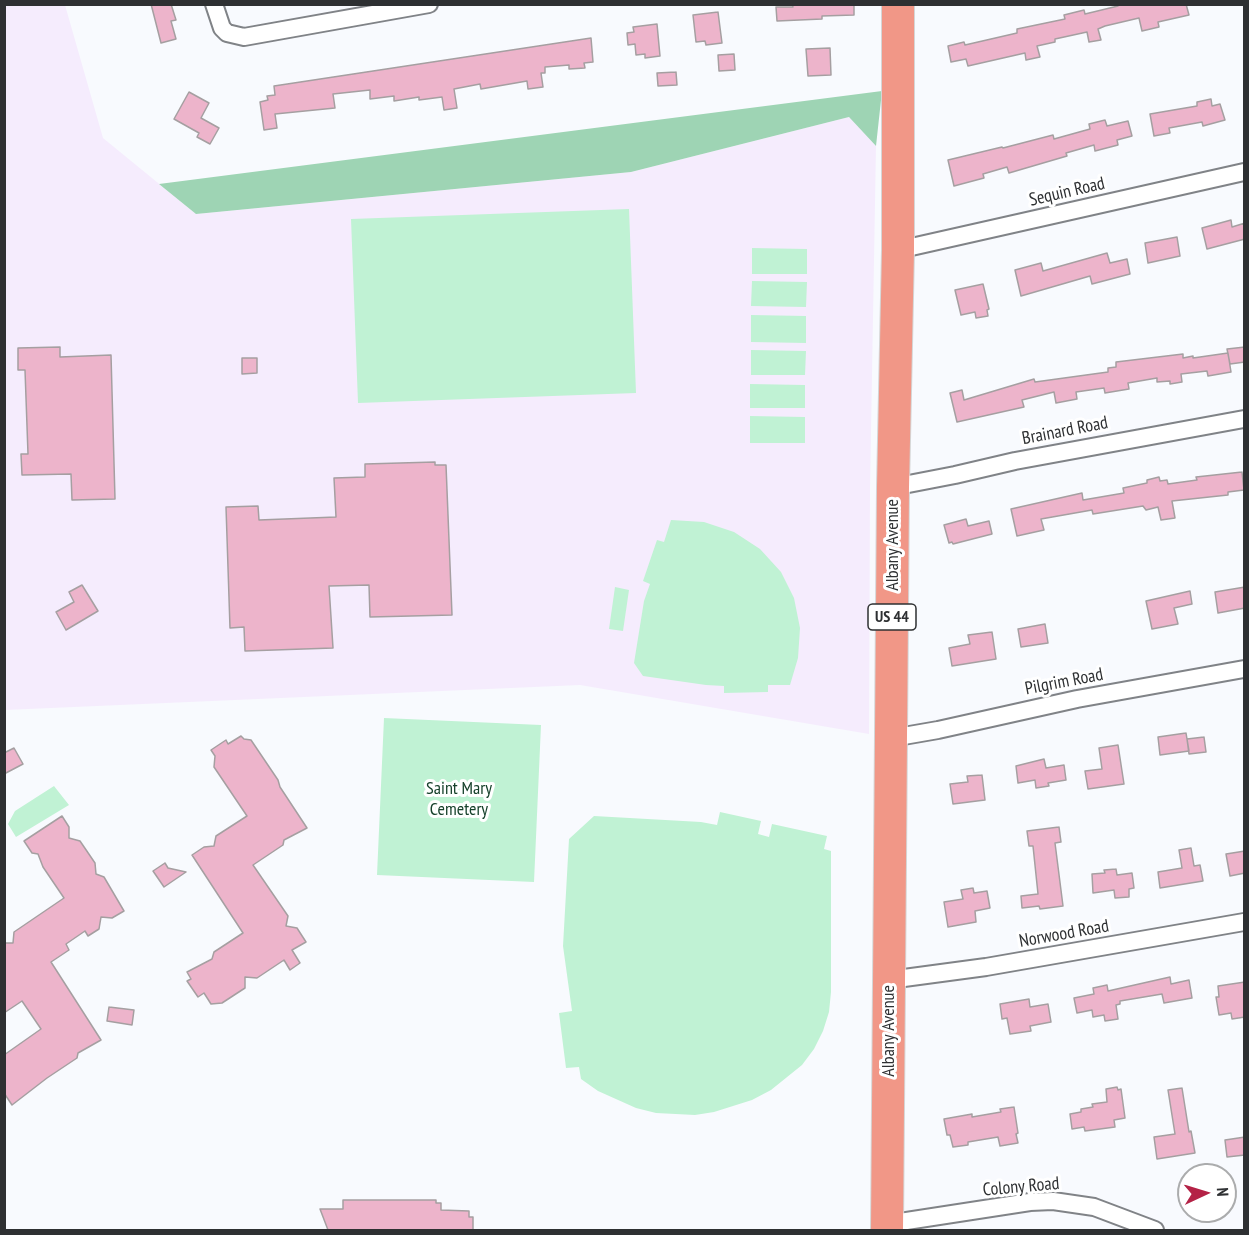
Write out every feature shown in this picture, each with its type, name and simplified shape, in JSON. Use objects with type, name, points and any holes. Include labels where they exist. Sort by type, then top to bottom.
[{"type":"highway","name":"Albany Avenue","points":[[887,1227],[893,487],[898,250],[898,4]]},
{"type":"street","points":[[214,4],[222,28],[227,33],[244,37],[429,4]]},
{"type":"street","name":"Sequin Road","points":[[898,250],[1245,172]]},
{"type":"street","name":"Brainard Road","points":[[893,487],[1015,461],[1245,418]]},
{"type":"street","name":"Pilgrim Road","points":[[892,738],[1077,699],[1245,669]]},
{"type":"street","name":"Norwood Road","points":[[889,980],[986,967],[1245,922]]},
{"type":"street","name":"Colony Road","points":[[887,1227],[1030,1202],[1053,1201],[1094,1208],[1155,1230]]},
{"type":"shaded area","points":[[4,5],[65,5],[103,138],[196,214],[631,172],[849,117],[876,146],[870,489],[869,734],[580,685],[5,710]]},
{"type":"green space","points":[[882,91],[876,146],[849,117],[631,172],[196,214],[159,184]]},
{"type":"green space","points":[[629,209],[636,393],[358,403],[351,219]]},
{"type":"green space","points":[[752,248],[807,249],[807,274],[752,274]]},
{"type":"green space","points":[[752,281],[807,282],[806,307],[751,306]]},
{"type":"green space","points":[[751,315],[806,316],[806,343],[751,342]]},
{"type":"green space","points":[[751,350],[806,351],[805,375],[751,375]]},
{"type":"green space","points":[[750,384],[805,385],[805,408],[750,408]]},
{"type":"green space","points":[[750,416],[805,417],[805,443],[750,443]]},
{"type":"green space","points":[[671,520],[704,522],[734,532],[760,549],[781,572],[794,598],[800,628],[798,658],[790,685],[768,685],[768,692],[724,693],[724,686],[643,676],[634,663],[644,601],[650,584],[643,581],[657,540],[664,542]]},
{"type":"green space","points":[[615,587],[629,590],[623,631],[609,629]]},
{"type":"green space","name":"Saint Mary Cemetery","points":[[384,718],[541,725],[534,882],[377,875]]},
{"type":"green space","points":[[54,786],[69,805],[16,837],[8,824],[15,811]]},
{"type":"green space","points":[[720,812],[761,821],[758,834],[769,837],[772,824],[827,836],[824,849],[831,851],[829,1012],[814,1049],[802,1065],[771,1090],[752,1100],[714,1112],[695,1115],[656,1113],[636,1108],[598,1091],[581,1079],[579,1067],[566,1068],[559,1013],[572,1011],[563,946],[569,839],[594,816],[701,822],[717,825]]},
{"type":"building","points":[[151,4],[171,4],[176,20],[171,21],[176,39],[161,43]]},
{"type":"building","points":[[792,4],[854,4],[854,15],[777,21],[776,7],[793,7]]},
{"type":"building","points":[[1118,4],[1186,4],[1189,15],[1158,22],[1159,27],[1142,31],[1139,18],[1105,26],[1098,29],[1101,40],[1089,42],[1087,32],[1055,39],[1055,42],[1037,46],[1040,57],[1026,60],[1025,53],[968,66],[966,59],[951,62],[948,46],[964,42],[965,45],[1017,33],[1017,29],[1065,19],[1064,15],[1084,10],[1085,14],[1118,6]]},
{"type":"building","points":[[718,12],[722,43],[706,45],[705,41],[696,42],[693,15]]},
{"type":"building","points":[[657,24],[660,56],[645,58],[645,54],[636,55],[635,44],[628,45],[627,33],[634,32],[633,27]]},
{"type":"building","points":[[591,38],[593,62],[584,63],[585,68],[569,69],[569,65],[545,67],[545,73],[541,73],[543,87],[528,89],[527,81],[481,89],[480,84],[454,89],[457,108],[444,110],[442,97],[419,100],[419,97],[394,101],[394,96],[370,99],[370,90],[333,94],[335,108],[275,114],[277,128],[264,130],[260,102],[268,100],[267,96],[275,95],[274,86]]},
{"type":"building","points":[[830,48],[831,75],[808,76],[806,49]]},
{"type":"building","points":[[734,54],[735,70],[719,71],[718,55]]},
{"type":"building","points":[[676,72],[677,85],[658,86],[657,73]]},
{"type":"building","points":[[189,92],[209,103],[201,118],[219,128],[210,144],[197,137],[199,133],[174,119]]},
{"type":"building","points":[[1211,99],[1212,106],[1220,104],[1225,120],[1203,126],[1202,122],[1169,128],[1170,133],[1154,136],[1150,114],[1197,106],[1197,102]]},
{"type":"building","points":[[1105,120],[1107,126],[1128,121],[1132,136],[1117,140],[1118,145],[1095,151],[1094,145],[1066,153],[1067,156],[1009,173],[1007,167],[983,174],[984,178],[954,186],[948,160],[1053,135],[1054,139],[1090,129],[1089,124]]},
{"type":"building","points":[[1231,220],[1232,227],[1245,223],[1245,239],[1207,249],[1202,228]]},
{"type":"building","points":[[1177,237],[1180,256],[1148,263],[1145,243]]},
{"type":"building","points":[[1107,253],[1110,263],[1127,259],[1130,274],[1092,284],[1090,276],[1021,296],[1015,270],[1041,263],[1043,271]]},
{"type":"building","points":[[983,284],[989,309],[987,310],[988,316],[976,318],[975,312],[961,315],[955,290]]},
{"type":"building","points":[[60,347],[60,357],[111,355],[115,499],[72,500],[71,474],[22,475],[21,454],[28,454],[25,370],[18,370],[18,348]]},
{"type":"building","points":[[1245,347],[1245,362],[1230,364],[1227,349]]},
{"type":"building","points":[[1228,353],[1231,372],[1208,376],[1207,371],[1181,374],[1182,382],[1170,384],[1170,381],[1157,382],[1157,378],[1128,383],[1129,389],[1105,393],[1104,388],[1076,392],[1077,399],[1056,403],[1054,392],[1022,400],[1024,407],[957,422],[950,393],[962,390],[964,400],[1034,379],[1035,382],[1108,372],[1108,368],[1116,367],[1116,362],[1183,354],[1183,358],[1193,356],[1193,358]]},
{"type":"building","points":[[242,358],[257,358],[257,373],[242,374]]},
{"type":"building","points":[[435,462],[435,465],[446,465],[452,615],[370,617],[369,585],[329,586],[333,648],[245,651],[244,627],[230,628],[226,507],[258,506],[259,520],[336,517],[334,478],[365,477],[365,464]]},
{"type":"building","points":[[1242,472],[1244,490],[1228,492],[1228,495],[1172,501],[1175,518],[1161,520],[1158,507],[1146,510],[1143,506],[1093,514],[1092,510],[1041,519],[1044,530],[1017,536],[1011,509],[1082,493],[1083,500],[1124,493],[1123,488],[1147,483],[1147,480],[1159,477],[1160,481],[1167,480],[1168,484],[1197,480],[1196,477]]},
{"type":"building","points":[[966,519],[968,526],[989,521],[992,534],[949,543],[944,525]]},
{"type":"building","points":[[82,585],[98,611],[66,630],[56,612],[74,602],[69,592]]},
{"type":"building","points":[[1245,587],[1245,608],[1218,613],[1215,592]]},
{"type":"building","points":[[1190,591],[1192,604],[1174,608],[1178,624],[1152,629],[1146,601]]},
{"type":"building","points":[[1045,624],[1048,643],[1021,647],[1018,629]]},
{"type":"building","points":[[992,632],[996,659],[952,666],[949,648],[970,644],[968,635]]},
{"type":"building","points":[[1186,733],[1189,751],[1160,755],[1158,737]]},
{"type":"building","points":[[241,736],[251,740],[307,828],[284,840],[283,845],[253,865],[288,916],[286,926],[297,928],[306,942],[292,950],[300,963],[290,970],[284,960],[257,978],[245,977],[245,988],[222,1003],[211,1004],[204,993],[198,997],[187,981],[191,979],[187,972],[212,959],[214,952],[243,933],[192,855],[204,847],[214,846],[216,836],[247,816],[214,767],[215,756],[211,750],[226,740],[228,744]]},
{"type":"building","points":[[1204,737],[1206,752],[1189,754],[1187,739]]},
{"type":"building","points":[[1118,745],[1124,784],[1088,789],[1085,771],[1102,769],[1099,748]]},
{"type":"building","points":[[14,748],[23,764],[4,774],[4,753]]},
{"type":"building","points":[[1044,759],[1046,768],[1064,765],[1066,780],[1036,788],[1035,780],[1018,783],[1016,766]]},
{"type":"building","points":[[982,775],[985,800],[953,804],[950,784],[968,782],[967,776]]},
{"type":"building","points":[[62,816],[69,827],[69,838],[80,841],[95,863],[96,874],[104,877],[124,911],[112,918],[101,917],[99,929],[88,936],[85,931],[66,944],[69,950],[51,962],[101,1040],[78,1053],[77,1058],[12,1105],[4,1093],[4,1055],[41,1029],[22,1001],[4,1013],[4,943],[13,943],[14,932],[64,898],[43,867],[38,854],[32,853],[24,841]]},
{"type":"building","points":[[1059,827],[1061,842],[1055,843],[1063,906],[1040,909],[1039,906],[1022,908],[1021,896],[1038,894],[1033,846],[1029,846],[1027,831]]},
{"type":"building","points":[[1191,848],[1194,866],[1200,865],[1203,881],[1160,888],[1158,872],[1182,868],[1179,850]]},
{"type":"building","points":[[1245,851],[1245,873],[1230,876],[1226,854]]},
{"type":"building","points":[[165,863],[168,868],[186,872],[164,887],[153,871]]},
{"type":"building","points":[[1116,869],[1117,875],[1132,873],[1134,888],[1129,889],[1129,897],[1115,898],[1114,890],[1093,893],[1092,874]]},
{"type":"building","points":[[973,888],[974,893],[987,891],[990,908],[975,911],[976,922],[948,927],[944,902],[963,899],[961,890]]},
{"type":"building","points":[[1170,977],[1171,984],[1189,980],[1192,998],[1164,1003],[1162,994],[1120,1001],[1120,1004],[1116,1005],[1118,1019],[1105,1021],[1104,1015],[1093,1017],[1092,1010],[1077,1013],[1074,998],[1094,994],[1093,988],[1107,985],[1108,991]]},
{"type":"building","points":[[1245,982],[1245,1017],[1232,1019],[1231,1013],[1219,1015],[1216,997],[1219,997],[1218,986]]},
{"type":"building","points":[[1029,999],[1030,1007],[1048,1004],[1051,1022],[1030,1026],[1031,1031],[1010,1034],[1007,1018],[1002,1019],[1000,1004]]},
{"type":"building","points":[[109,1007],[134,1010],[132,1025],[107,1021]]},
{"type":"building","points":[[1117,1087],[1118,1090],[1121,1089],[1125,1118],[1114,1120],[1115,1127],[1085,1131],[1084,1127],[1072,1129],[1070,1114],[1093,1107],[1092,1104],[1107,1102],[1106,1089]]},
{"type":"building","points":[[1182,1088],[1195,1153],[1157,1159],[1154,1137],[1175,1134],[1168,1090]]},
{"type":"building","points":[[1014,1107],[1018,1143],[1000,1146],[998,1137],[953,1147],[950,1135],[947,1135],[944,1119],[972,1114],[972,1117],[1001,1112],[1000,1109]]},
{"type":"building","points":[[1245,1137],[1245,1155],[1227,1157],[1225,1140]]},
{"type":"building","points":[[343,1200],[436,1200],[436,1203],[441,1203],[441,1210],[469,1211],[469,1217],[473,1217],[473,1230],[328,1230],[320,1209],[343,1209]]}]
